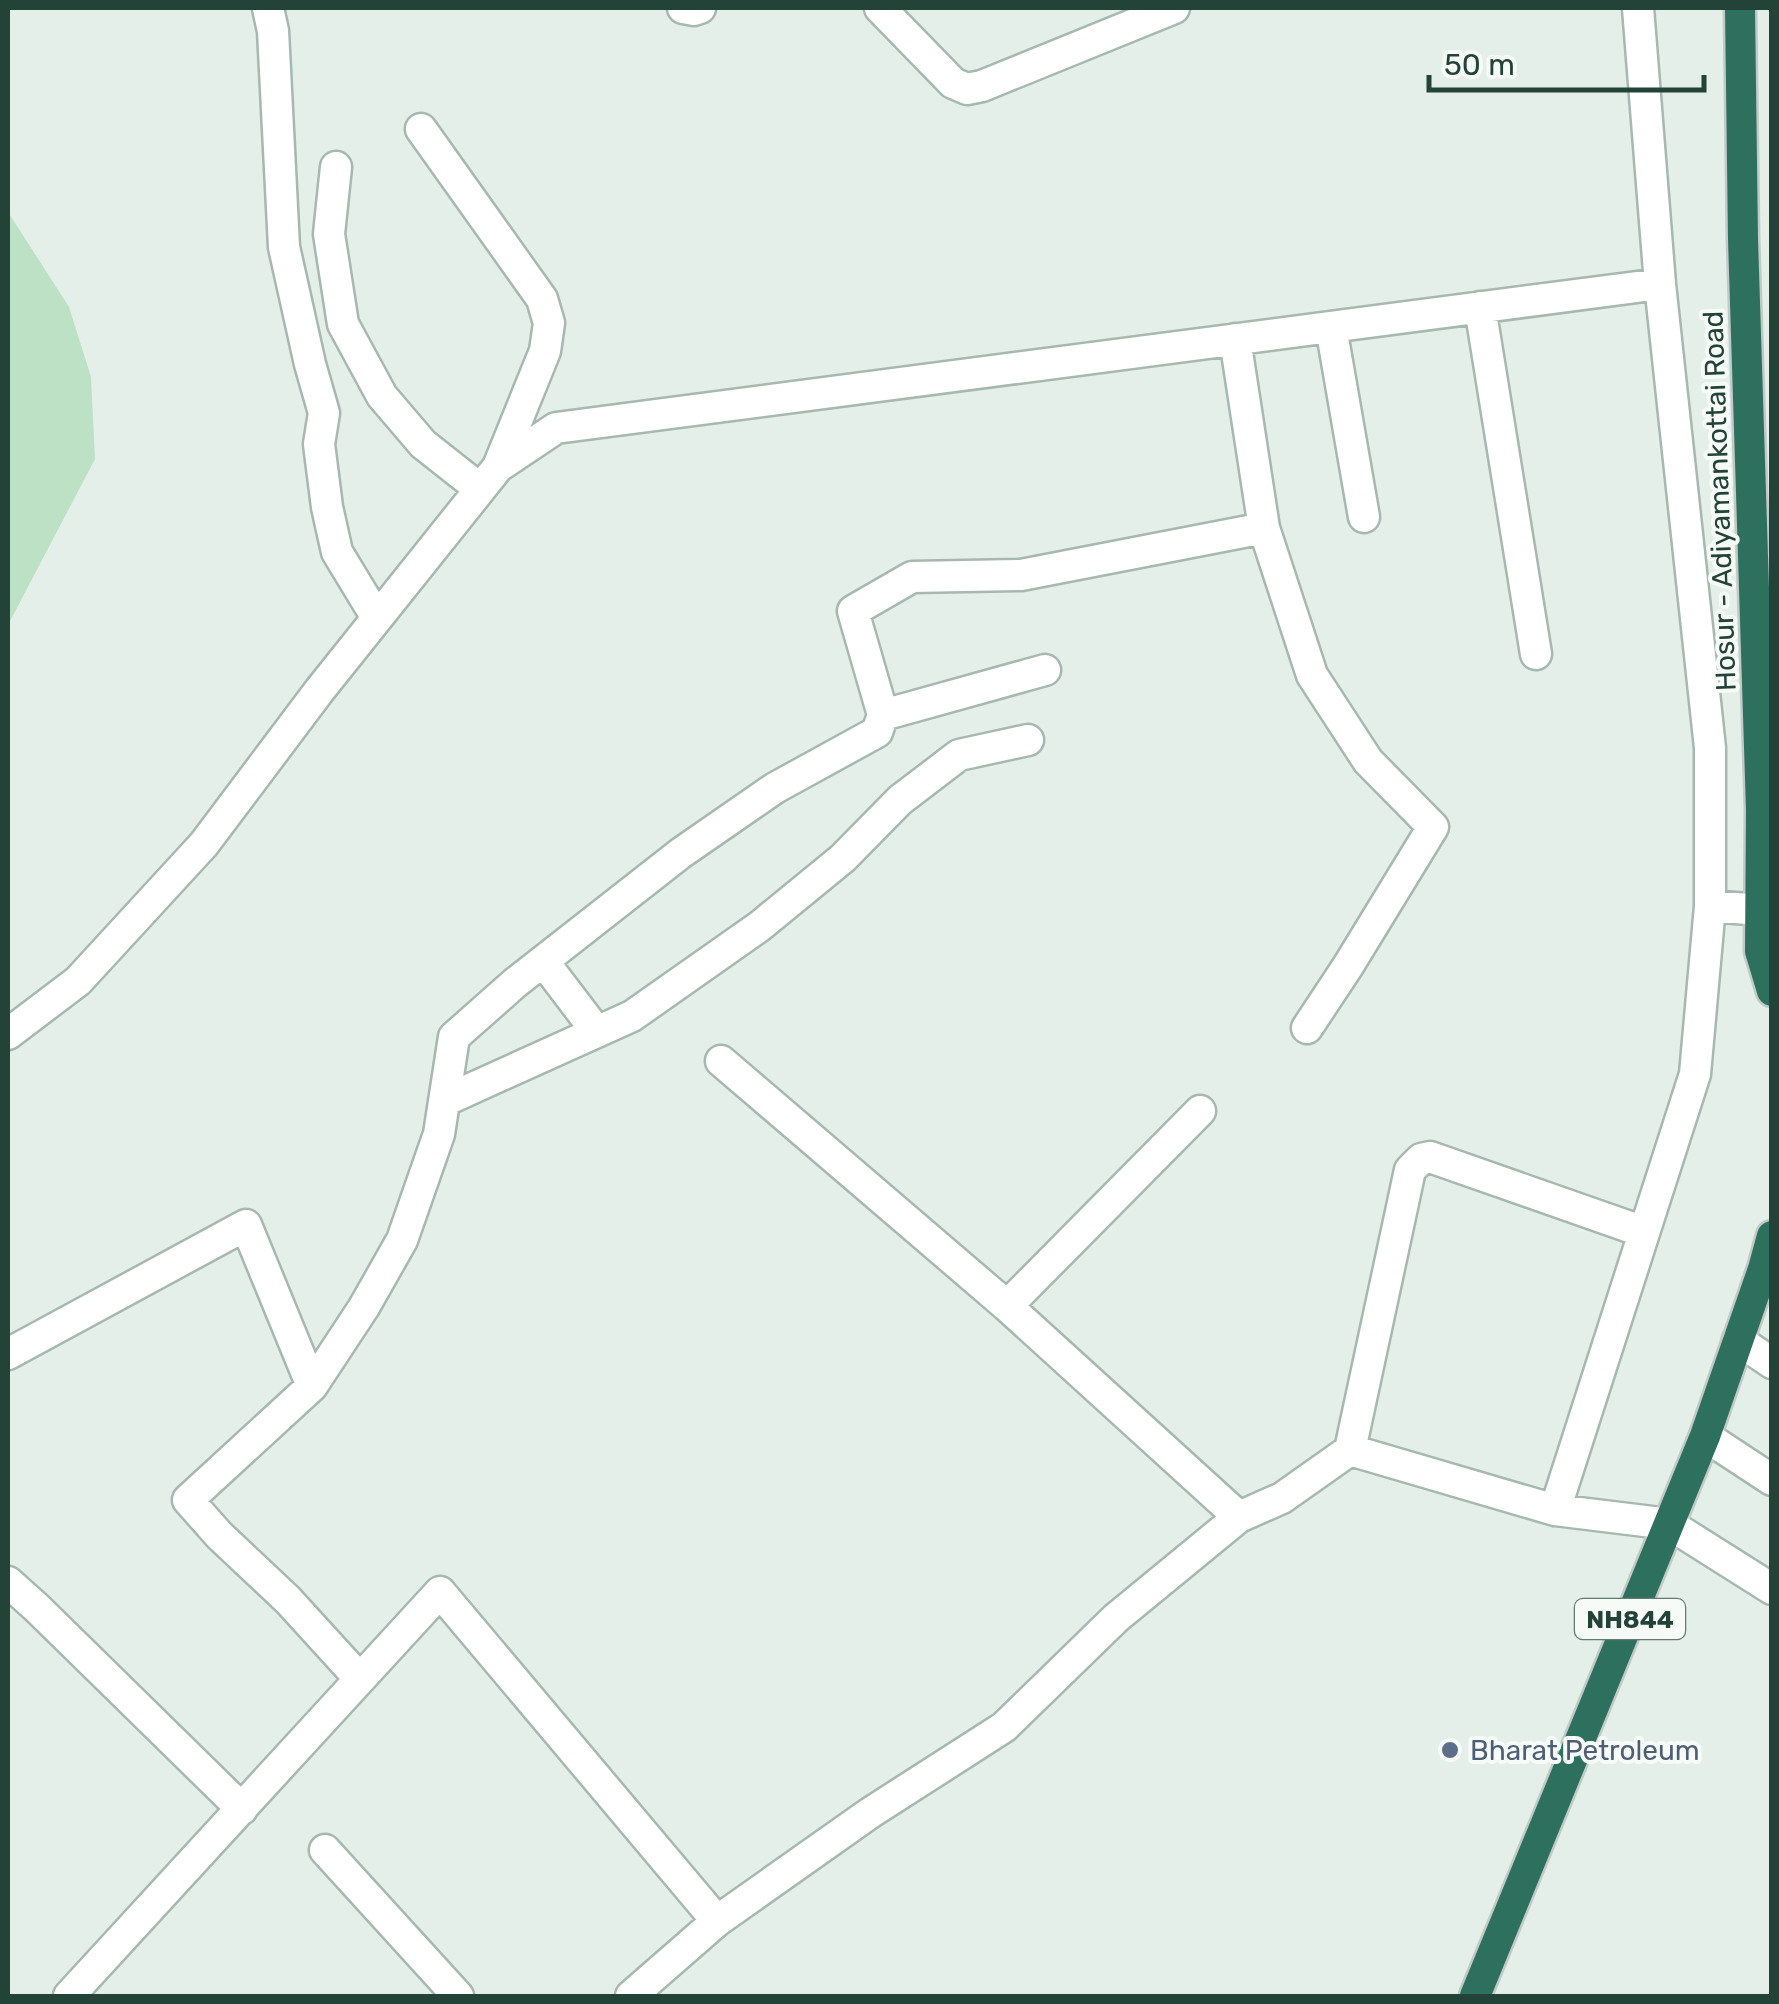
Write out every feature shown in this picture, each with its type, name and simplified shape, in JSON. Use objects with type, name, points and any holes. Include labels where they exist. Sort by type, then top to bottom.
[{"type":"highway","name":"Hosur - Adiyamankottai Road","points":[[1740,8],[1743,239],[1761,810],[1760,951],[1772,991]]},
{"type":"highway","name":"NH844","points":[[1475,1996],[1705,1436],[1772,1236]]},
{"type":"street","points":[[268,8],[273,31],[284,247],[324,413],[320,444],[327,506],[337,552],[377,618]]},
{"type":"street","points":[[683,8],[700,8]]},
{"type":"street","points":[[880,8],[953,84],[967,88],[982,86],[1103,21],[1174,8]]},
{"type":"street","points":[[1556,1510],[1694,1074],[1710,906],[1710,748],[1660,284],[1638,8]]},
{"type":"street","points":[[421,129],[542,299],[549,323],[544,351],[489,478]]},
{"type":"street","points":[[336,167],[329,234],[343,324],[382,396],[423,444],[489,478]]},
{"type":"street","points":[[8,1034],[78,981],[204,844],[489,478],[556,428],[1660,284]]},
{"type":"street","points":[[1480,307],[1536,654]]},
{"type":"street","points":[[1330,326],[1364,517]]},
{"type":"street","points":[[1235,339],[1264,528],[1312,675],[1368,761],[1433,827],[1307,1028]]},
{"type":"street","points":[[360,1679],[188,1500],[312,1386],[364,1307],[402,1240],[438,1134],[454,1037],[515,983],[681,854],[775,788],[877,732],[883,715],[854,610],[912,578],[1022,574],[1264,528]]},
{"type":"street","points":[[883,715],[1045,670]]},
{"type":"street","points":[[444,1101],[632,1016],[760,926],[843,858],[900,800],[959,755],[1028,740]]},
{"type":"street","points":[[1710,906],[1761,910]]},
{"type":"street","points":[[543,961],[596,1032]]},
{"type":"street","points":[[721,1061],[1008,1306],[1239,1517]]},
{"type":"street","points":[[1008,1306],[1200,1111]]},
{"type":"street","points":[[630,1996],[717,1921],[870,1813],[1004,1727],[1116,1618],[1239,1517],[1282,1498],[1350,1450],[1410,1170],[1421,1159],[1430,1157],[1644,1232]]},
{"type":"street","points":[[8,1354],[246,1225],[312,1386]]},
{"type":"street","points":[[1738,1340],[1772,1364]]},
{"type":"street","points":[[1705,1436],[1772,1480]]},
{"type":"street","points":[[1350,1450],[1556,1510],[1669,1524],[1772,1589]]},
{"type":"street","points":[[8,1582],[242,1809]]},
{"type":"street","points":[[69,1996],[440,1592],[717,1921]]},
{"type":"street","points":[[325,1850],[458,1996]]},
{"type":"green space","points":[[8,212],[69,307],[91,377],[95,459],[8,625]]},
{"type":"place","name":"Bharat Petroleum","points":[[1450,1750]]}]
